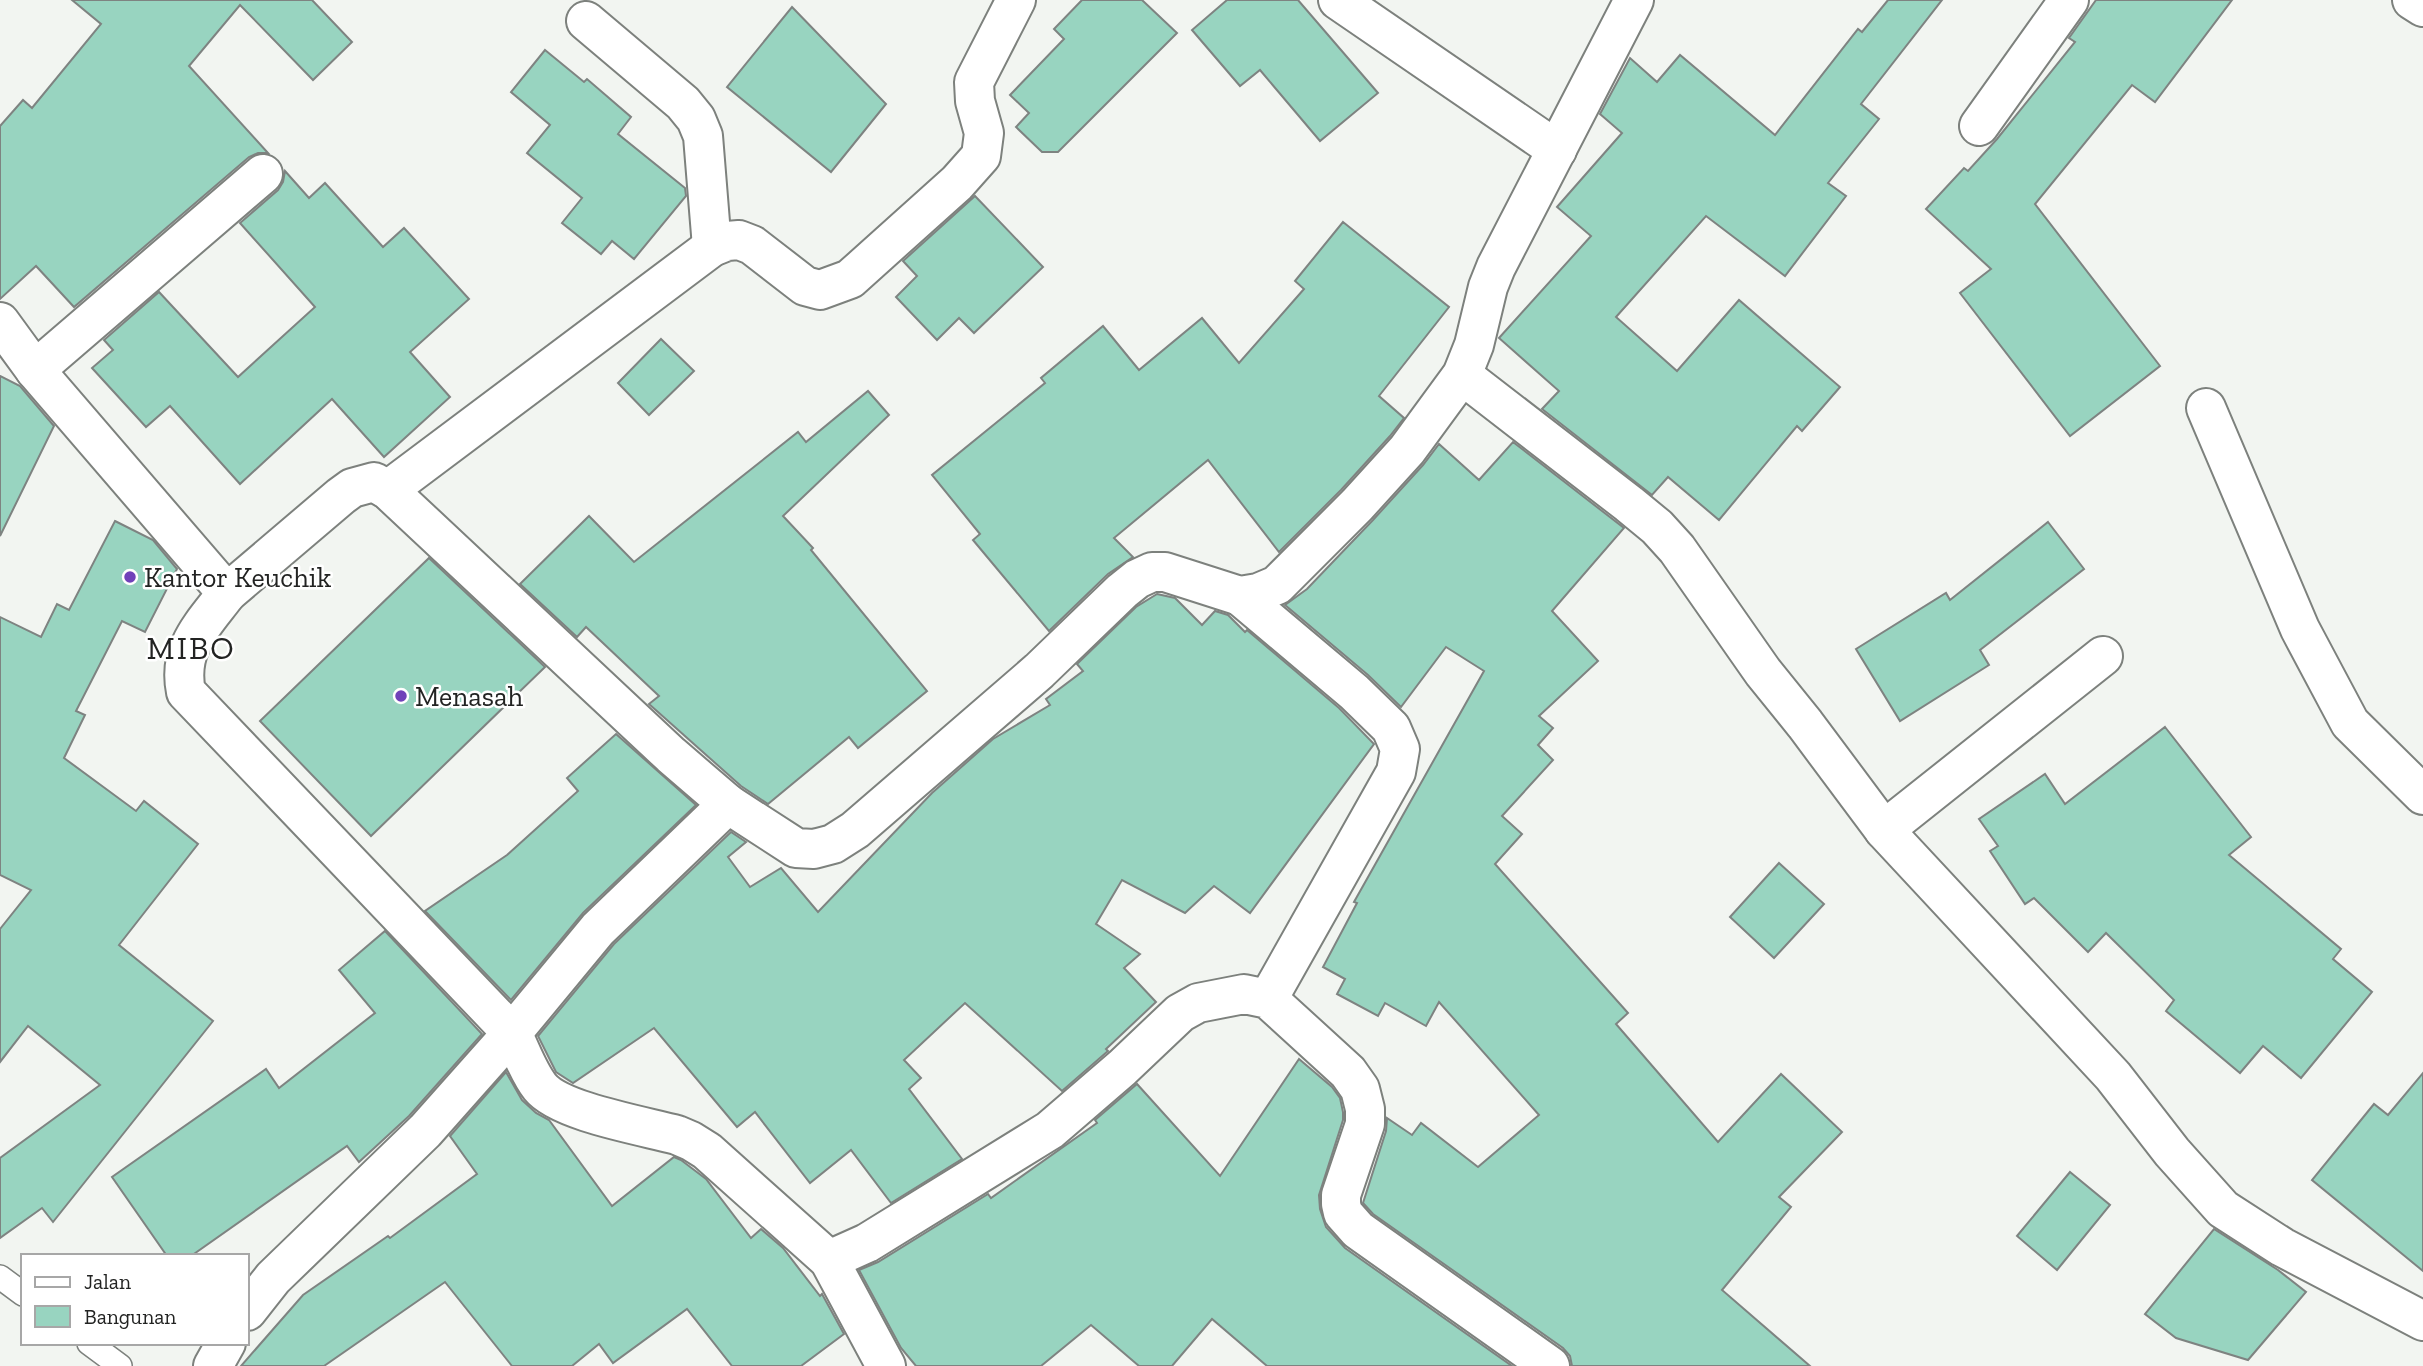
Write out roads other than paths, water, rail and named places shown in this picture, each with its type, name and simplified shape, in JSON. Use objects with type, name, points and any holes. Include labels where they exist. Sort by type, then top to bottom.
[{"type":"street","points":[[388,490],[712,247],[739,240],[752,245],[805,286],[820,290],[850,279],[957,183],[981,156],[984,133],[975,101],[974,82],[1016,0]]},
{"type":"street","points":[[1338,0],[1557,150]]},
{"type":"street","points":[[1240,596],[1258,593],[1277,585],[1297,566],[1407,450],[1462,375],[1474,345],[1496,267],[1634,0]]},
{"type":"street","points":[[1979,126],[2069,0]]},
{"type":"street","points":[[2412,0],[2423,7]]},
{"type":"street","points":[[586,21],[682,103],[696,119],[703,136],[712,247]]},
{"type":"street","points":[[35,370],[263,174]]},
{"type":"street","points":[[0,322],[35,370],[227,593]]},
{"type":"street","points":[[1462,375],[1657,527],[1671,542],[1763,672],[1884,830],[2113,1076],[2172,1152],[2223,1209],[2282,1247],[2423,1321]]},
{"type":"street","points":[[2206,408],[2300,629],[2350,723],[2423,795]]},
{"type":"street","points":[[886,1366],[830,1260],[707,1152],[691,1141],[574,1109],[555,1100],[539,1086],[512,1033],[186,692],[182,674],[191,641],[227,593],[352,488],[374,482],[388,490],[671,755],[728,804],[796,848],[814,849],[833,844],[855,830],[1039,671],[1137,579],[1152,572],[1165,572],[1240,596],[1354,692],[1391,727],[1400,749],[1396,772],[1268,999]]},
{"type":"street","points":[[1884,830],[2103,656]]},
{"type":"street","points":[[248,1310],[273,1279],[425,1131],[512,1033],[598,929],[728,804]]},
{"type":"street","points":[[830,1260],[867,1243],[1050,1130],[1180,1013],[1198,1003],[1244,994],[1268,999],[1348,1072],[1363,1097],[1365,1124],[1341,1195],[1343,1213],[1350,1222],[1357,1230],[1550,1366]]},
{"type":"street","points":[[213,1366],[225,1345]]},
{"type":"lane","points":[[0,1277],[21,1293]]},
{"type":"lane","points":[[92,1345],[120,1366]]},
{"type":"place","name":"Kantor Keuchik","points":[[130,577]]},
{"type":"place","name":"Menasah","points":[[401,696]]},
{"type":"district","name":"MIBO","points":[[191,648]]}]
